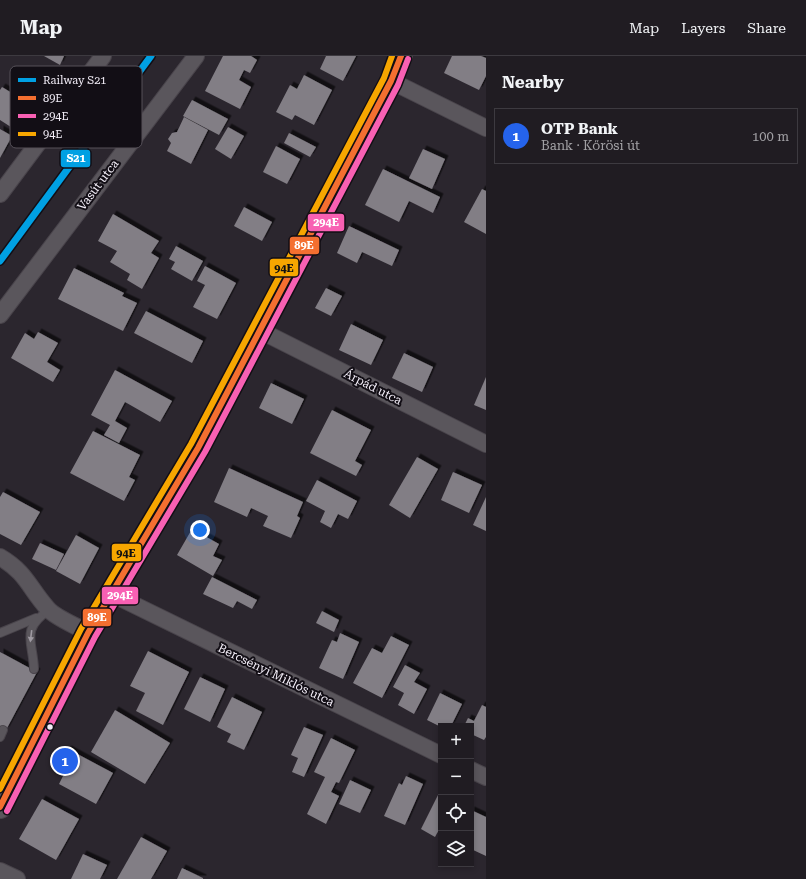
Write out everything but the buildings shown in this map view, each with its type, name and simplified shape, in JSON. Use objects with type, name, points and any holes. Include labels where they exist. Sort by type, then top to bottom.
[{"type":"main road","points":[[0,807],[88,633],[198,448],[261,331],[391,81],[401,56]]},
{"type":"street","points":[[96,66],[103,56]]},
{"type":"street","name":"Vasút utca","points":[[142,128],[196,56]]},
{"type":"street","points":[[391,81],[486,128]]},
{"type":"street","points":[[0,194],[34,148]]},
{"type":"street","name":"Vasút utca","points":[[0,316],[127,148]]},
{"type":"street","name":"Árpád utca","points":[[261,331],[486,444]]},
{"type":"street","points":[[0,557],[12,564],[23,574],[43,614],[88,633]]},
{"type":"street","name":"Bercsényi Miklós utca","points":[[112,594],[438,754]]},
{"type":"street","points":[[474,771],[486,777]]},
{"type":"street","points":[[0,871],[17,879]]},
{"type":"lane","points":[[0,633],[43,614]]},
{"type":"lane","points":[[34,669],[29,639],[43,614]]},
{"type":"rail line","name":"S21","points":[[142,68],[151,56]]},
{"type":"rail line","name":"S21","points":[[0,261],[83,148]]},
{"type":"transit line","name":"94E","points":[[0,789],[81,629],[191,444],[384,78],[392,56]]},
{"type":"transit line","name":"89E","points":[[0,807],[88,633],[198,448],[391,81],[401,56]]},
{"type":"transit line","name":"294E","points":[[7,811],[95,637],[205,452],[398,85],[408,59]]},
{"type":"place","name":"OTP Bank","points":[[65,761]]}]
